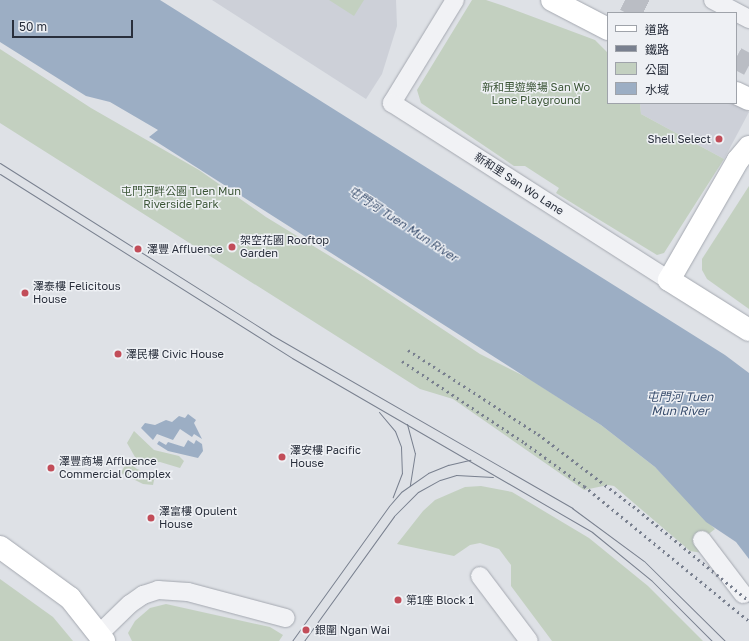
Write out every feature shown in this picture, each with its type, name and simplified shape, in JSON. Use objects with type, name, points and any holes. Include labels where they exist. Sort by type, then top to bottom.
[{"type":"main road","points":[[552,0],[607,28]]},
{"type":"main road","points":[[737,93],[749,99]]},
{"type":"main road","points":[[669,280],[738,160],[749,147]]},
{"type":"main road","name":"新和里 San Wo Lane","points":[[669,280],[749,330]]},
{"type":"main road","points":[[0,547],[70,598],[102,637]]},
{"type":"street","name":"新和里 San Wo Lane","points":[[455,0],[392,103],[669,280]]},
{"type":"street","points":[[713,0],[736,12]]},
{"type":"street","points":[[737,13],[749,19]]},
{"type":"street","points":[[702,540],[743,594]]},
{"type":"street","points":[[480,576],[529,641]]},
{"type":"street","points":[[102,637],[130,604],[143,595],[158,590],[188,592],[286,618]]},
{"type":"shaded area","points":[[212,0],[396,0],[397,26],[382,74],[366,99]]},
{"type":"shaded area","points":[[640,104],[737,104],[749,112],[724,159],[641,114]]},
{"type":"green space","points":[[329,0],[364,0],[354,16]]},
{"type":"green space","name":"新和里遊樂場 San Wo Lane Playground","points":[[472,0],[486,0],[595,40],[607,52],[607,104],[640,104],[641,114],[724,159],[664,253],[657,255],[556,193],[559,188],[525,166],[514,166],[421,103],[417,90]]},
{"type":"green space","name":"屯門河畔公園 Tuen Mun Riverside Park","points":[[0,49],[91,108],[199,170],[266,217],[364,277],[480,354],[528,378],[601,425],[655,467],[715,529],[696,544],[703,553],[690,551],[614,486],[608,485],[584,490],[453,399],[420,389],[0,123]]},
{"type":"green space","points":[[749,186],[749,309],[707,279],[702,270],[702,259]]},
{"type":"green space","points":[[134,431],[154,450],[179,456],[184,461],[180,468],[160,462],[146,463],[135,457],[127,443]]},
{"type":"green space","points":[[127,461],[137,469],[155,476],[153,485],[143,484],[121,473]]},
{"type":"green space","points":[[481,486],[512,492],[589,538],[648,586],[703,641],[552,641],[511,586],[511,565],[499,549],[480,543],[470,545],[454,556],[397,544],[423,511],[435,500],[465,487]]},
{"type":"green space","points":[[0,579],[53,617],[73,641],[0,641]]},
{"type":"green space","points":[[166,604],[270,627],[283,635],[279,641],[132,641],[128,633],[135,621],[150,608]]},
{"type":"water","name":"屯門河 Tuen Mun River","points":[[0,0],[160,0],[725,355],[749,373],[749,559],[736,542],[706,522],[655,467],[601,425],[149,137],[158,130],[110,102],[86,96],[0,42]]},
{"type":"water","points":[[188,414],[196,420],[194,423],[202,439],[194,434],[192,437],[180,429],[173,440],[157,434],[153,440],[141,428],[145,423],[155,425],[166,420],[172,422],[179,416],[185,418]]},
{"type":"water","points":[[188,440],[194,444],[196,440],[202,444],[203,451],[198,458],[168,451],[157,444],[159,441],[166,445],[168,442],[184,447]]},
{"type":"tunnel","points":[[625,0],[648,12]]},
{"type":"tunnel","points":[[737,59],[749,65]]},
{"type":"tram line","points":[[0,163],[270,334],[572,508],[644,561],[725,641]]},
{"type":"tram line","points":[[0,174],[292,358],[592,532],[652,581],[712,641]]},
{"type":"tram line","points":[[379,412],[395,431],[401,447],[402,473],[393,497]]},
{"type":"tram line","points":[[407,424],[415,453],[410,486]]},
{"type":"tram line","points":[[292,641],[389,506],[401,492],[428,473],[448,465],[470,460]]},
{"type":"tram line","points":[[304,641],[394,516],[418,492],[440,480],[456,475],[493,477]]},
{"type":"railway","points":[[408,350],[538,434],[633,506],[749,601]]},
{"type":"railway","points":[[402,361],[525,443],[584,486],[749,621]]},
{"type":"place","name":"Shell Select","points":[[719,139]]},
{"type":"place","name":"架空花園 Rooftop Garden","points":[[232,247]]},
{"type":"place","name":"澤豐 Affluence","points":[[138,249]]},
{"type":"place","name":"澤泰樓 Felicitous House","points":[[25,293]]},
{"type":"place","name":"澤民樓 Civic House","points":[[118,354]]},
{"type":"place","name":"澤安樓 Pacific House","points":[[282,457]]},
{"type":"place","name":"澤豐商場 Affluence Commercial Complex","points":[[51,468]]},
{"type":"place","name":"澤富樓 Opulent House","points":[[151,518]]},
{"type":"place","name":"第1座 Block 1","points":[[398,600]]},
{"type":"place","name":"銀圍 Ngan Wai","points":[[306,630]]}]
